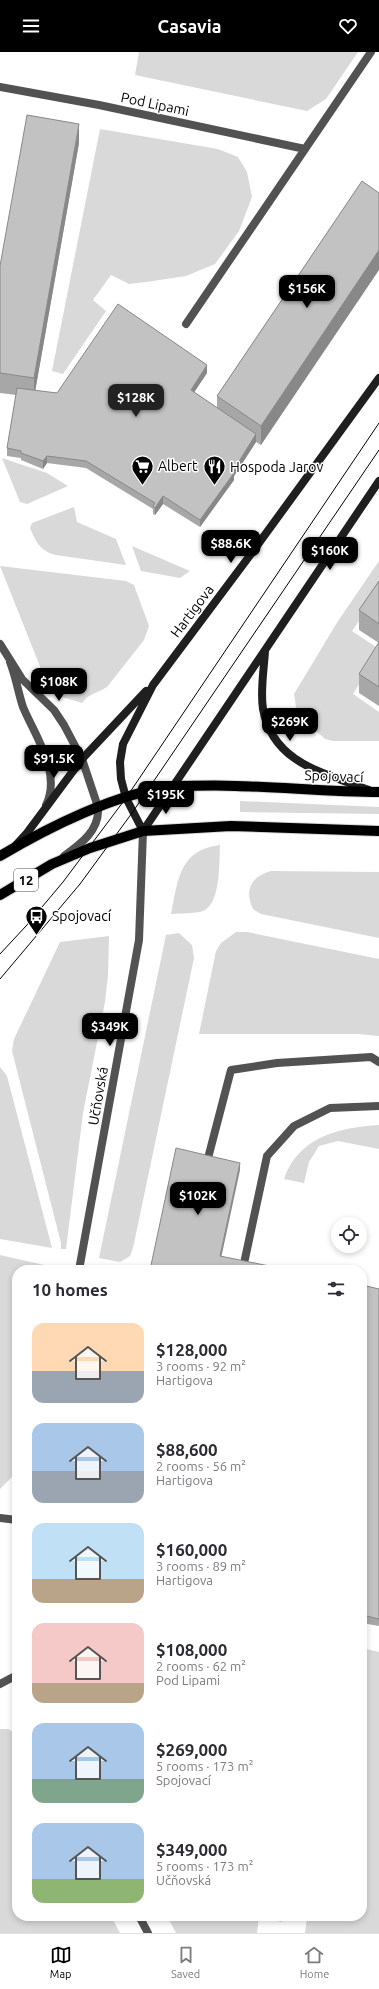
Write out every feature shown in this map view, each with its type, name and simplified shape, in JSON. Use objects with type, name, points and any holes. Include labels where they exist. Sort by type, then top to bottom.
[{"type":"main road","name":"Hartigova","points":[[143,831],[126,798],[121,779],[120,762],[123,744],[152,685],[251,554],[379,378]]},
{"type":"main road","points":[[143,831],[379,481]]},
{"type":"main road","points":[[265,650],[263,708],[277,742],[285,752],[305,765],[376,792]]},
{"type":"main road","points":[[12,849],[27,833],[82,759],[152,685]]},
{"type":"main road","name":"Spojovací","points":[[12,849],[49,829],[98,807],[126,798],[172,788],[232,786],[376,792]]},
{"type":"main road","points":[[143,831],[231,826],[379,831]]},
{"type":"main road","name":"12","points":[[0,895],[52,864],[90,848],[143,831]]},
{"type":"main road","name":"12","points":[[0,856],[12,849]]},
{"type":"street","points":[[186,324],[371,52]]},
{"type":"street","name":"Pod Lipami","points":[[0,87],[99,105],[305,149]]},
{"type":"street","points":[[0,644],[22,679],[54,710],[64,725],[82,759],[98,807],[98,821],[89,835],[79,846],[52,864]]},
{"type":"street","points":[[10,662],[23,706],[37,736],[47,765],[50,792],[42,812]]},
{"type":"street","name":"Učňovská","points":[[80,1265],[139,940],[143,831]]},
{"type":"street","points":[[208,1162],[231,1070],[277,1063],[371,1057],[379,1062]]},
{"type":"street","points":[[244,1265],[267,1156],[294,1126],[330,1108],[379,1106]]},
{"type":"street","points":[[0,1518],[12,1519]]},
{"type":"street","points":[[0,1684],[12,1678]]},
{"type":"street","points":[[142,1921],[148,1933]]},
{"type":"shaded area","points":[[139,52],[358,52],[326,99],[307,111],[135,75]]},
{"type":"shaded area","points":[[100,129],[218,149],[238,157],[247,172],[252,197],[239,231],[215,264],[186,276],[129,284],[111,275],[93,300],[106,311],[63,374],[52,371]]},
{"type":"shaded area","points":[[2,458],[47,473],[68,486],[27,504],[20,502]]},
{"type":"shaded area","points":[[74,507],[77,522],[116,539],[126,565],[56,555],[46,551],[39,545],[30,528],[32,523]]},
{"type":"shaded area","points":[[132,546],[190,571],[180,578],[141,571]]},
{"type":"shaded area","points":[[379,561],[379,593],[352,631],[379,649],[379,653],[353,694],[379,712],[379,741],[333,741],[325,739],[297,714],[294,694],[338,621]]},
{"type":"shaded area","points":[[0,566],[126,581],[134,585],[149,626],[144,640],[107,687],[90,696],[82,703],[62,697],[47,684]]},
{"type":"shaded area","points":[[240,801],[379,807],[379,814],[240,812]]},
{"type":"shaded area","points":[[220,845],[218,882],[216,892],[209,907],[199,912],[171,914],[179,879],[188,860],[196,853],[206,848]]},
{"type":"shaded area","points":[[271,871],[379,872],[379,938],[261,914],[253,909],[250,902],[249,890],[254,880],[264,873]]},
{"type":"shaded area","points":[[236,932],[247,932],[379,959],[379,1036],[358,1034],[199,1034],[216,951],[221,943]]},
{"type":"shaded area","points":[[179,933],[192,945],[194,958],[133,1248],[130,1256],[120,1262],[99,1258],[166,935]]},
{"type":"shaded area","points":[[109,936],[108,975],[105,1002],[83,1113],[66,1249],[61,1249],[61,1243],[12,1051],[14,1039],[60,942]]},
{"type":"shaded area","points":[[0,1067],[7,1076],[52,1248],[0,1239]]},
{"type":"shaded area","points":[[379,1125],[379,1149],[338,1141],[319,1146],[309,1162],[304,1183],[284,1179],[299,1153],[322,1137],[350,1128]]},
{"type":"shaded area","points":[[0,1255],[44,1265],[12,1265],[12,1477],[0,1489]]},
{"type":"shaded area","points":[[367,1649],[379,1652],[379,1933],[305,1933],[307,1921],[367,1921]]},
{"type":"shaded area","points":[[0,1729],[8,1729],[12,1731],[12,1921],[114,1921],[120,1933],[0,1933]]},
{"type":"shaded area","points":[[170,1921],[259,1921],[257,1933],[176,1933]]},
{"type":"building","points":[[27,115],[79,124],[34,378],[0,373],[0,266]]},
{"type":"building","points":[[362,181],[379,193],[379,250],[261,426],[217,396]]},
{"type":"building","points":[[118,304],[207,365],[191,390],[256,434],[233,471],[234,473],[200,520],[163,496],[155,508],[153,506],[155,503],[86,461],[47,456],[43,461],[21,453],[21,451],[7,448],[17,388],[57,393]]},
{"type":"building","points":[[379,581],[379,624],[359,610]]},
{"type":"building","points":[[379,642],[379,687],[359,674]]},
{"type":"building","points":[[176,1148],[240,1163],[220,1256],[264,1265],[151,1265]]},
{"type":"building","points":[[367,1286],[379,1289],[379,1619],[367,1616]]},
{"type":"tram line","points":[[0,954],[63,882],[126,798],[379,423]]},
{"type":"tram line","points":[[0,979],[80,884],[132,813],[379,450]]},
{"type":"place","name":"Albert","points":[[143,486]]},
{"type":"place","name":"Hospoda Jarov","points":[[214,486]]},
{"type":"place","name":"Spojovací","points":[[36,936]]}]
